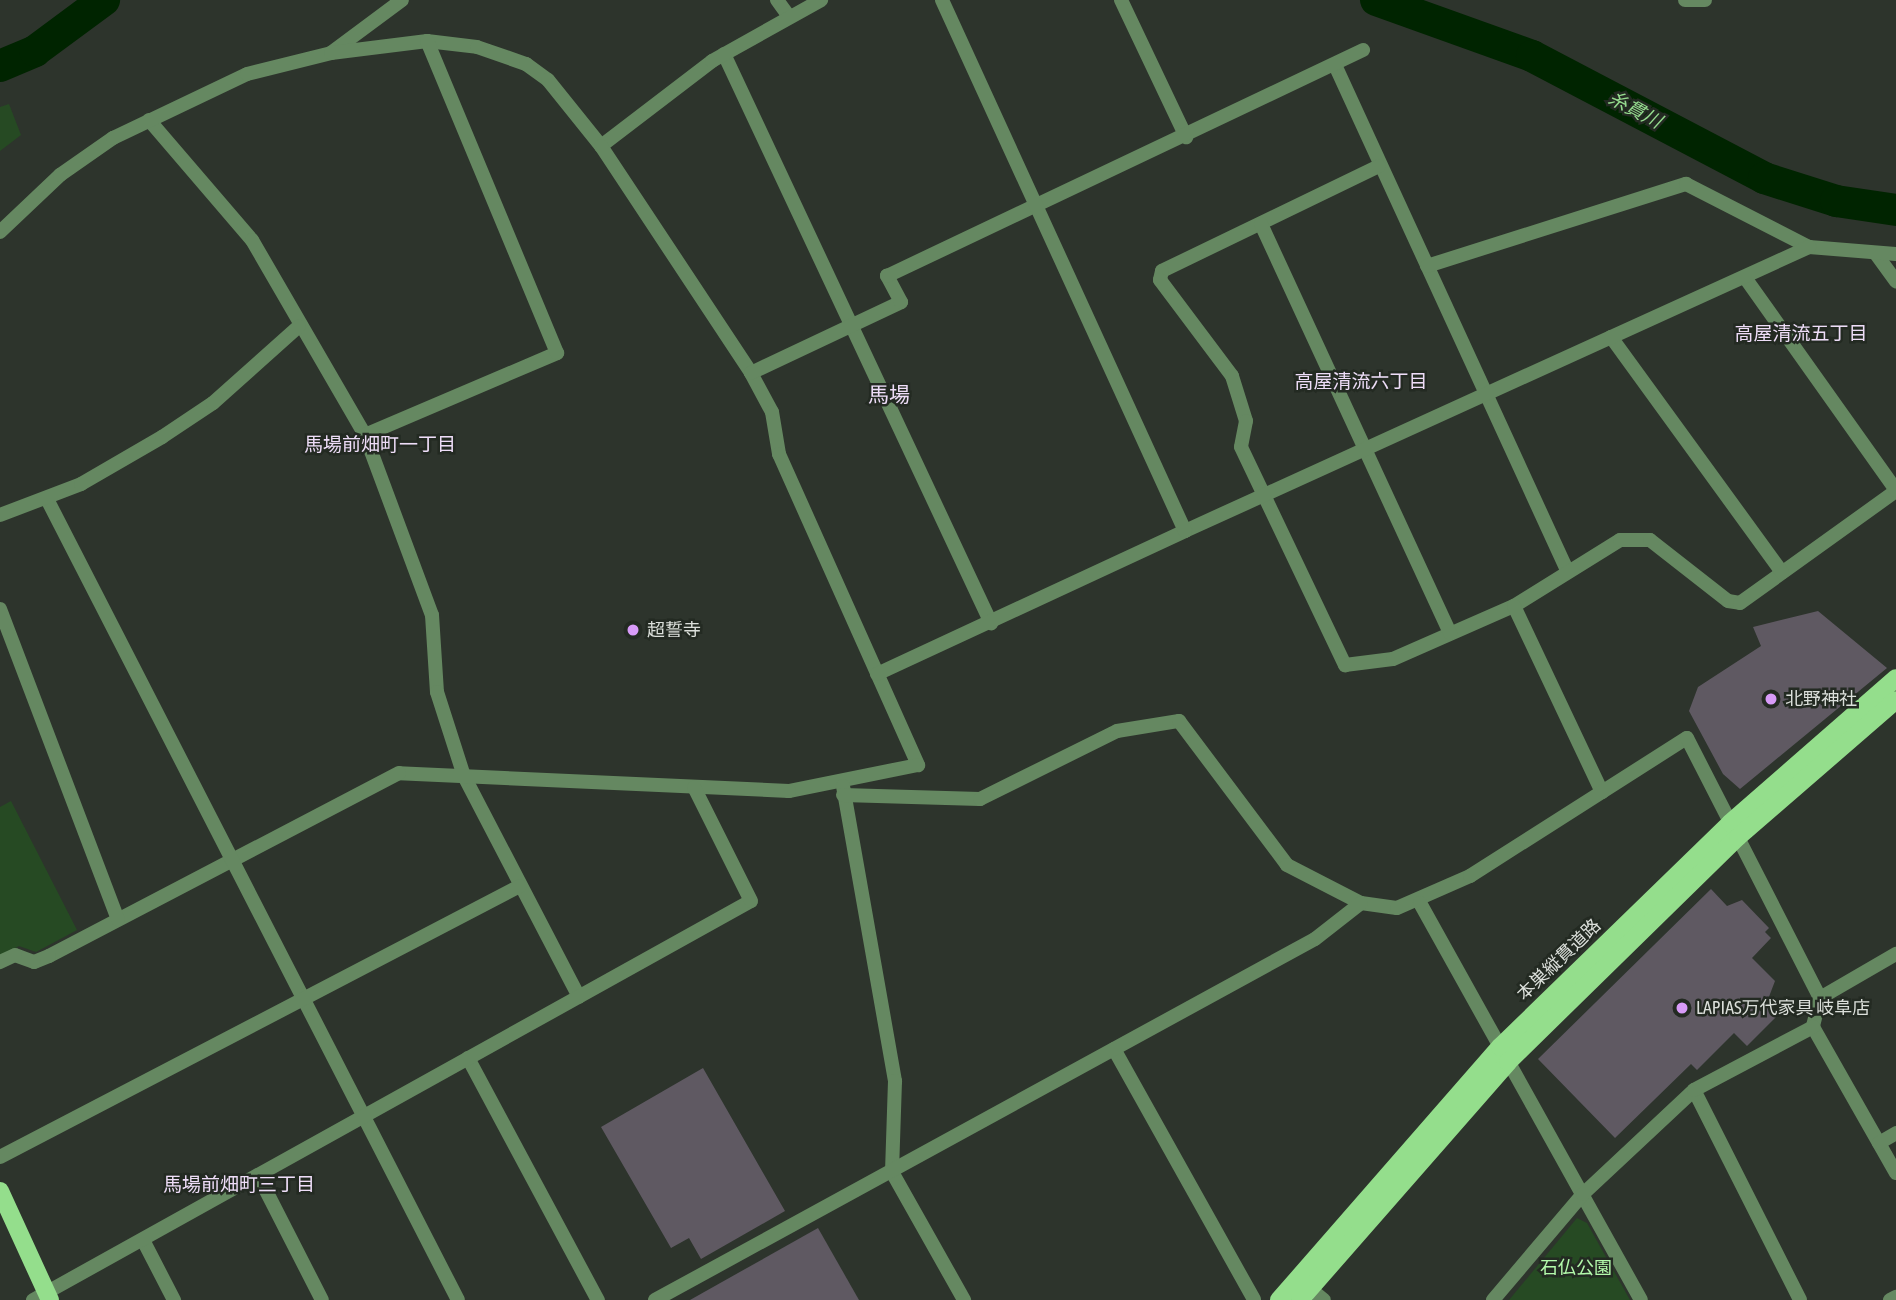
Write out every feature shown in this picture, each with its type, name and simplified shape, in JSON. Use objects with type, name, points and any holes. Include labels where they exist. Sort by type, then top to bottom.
[{"type":"main road","points":[[1279,1300],[1504,1055],[1734,830],[1896,678]]},
{"type":"main road","points":[[1734,830],[1896,700]]},
{"type":"main road","points":[[1304,1294],[1504,1055]]},
{"type":"main road","points":[[0,1191],[43,1298]]},
{"type":"street","points":[[331,53],[401,0]]},
{"type":"street","points":[[777,0],[788,15]]},
{"type":"street","points":[[601,146],[723,54],[788,15],[821,0]]},
{"type":"street","points":[[942,0],[1185,531]]},
{"type":"street","points":[[1121,0],[1186,136]]},
{"type":"street","points":[[1685,0],[1705,0]]},
{"type":"street","points":[[365,435],[558,353],[427,41]]},
{"type":"street","points":[[0,232],[60,175],[149,120],[247,74],[331,53],[427,41],[477,47],[526,64],[548,80],[601,146],[751,373],[772,412],[779,454],[918,765],[843,790]]},
{"type":"street","points":[[751,373],[901,302],[887,276],[1363,50]]},
{"type":"street","points":[[723,54],[991,623]]},
{"type":"street","points":[[1335,65],[1379,166],[1487,392],[1567,570]]},
{"type":"street","points":[[149,120],[252,240],[299,326],[365,435],[432,615],[437,692],[464,776],[579,997]]},
{"type":"street","points":[[1379,166],[1162,271],[1160,280],[1232,376],[1246,421],[1241,447],[1262,496],[1345,665],[1393,659],[1514,606],[1567,570],[1620,540],[1650,540],[1678,555],[1728,601],[1740,603],[1896,490],[1746,279]]},
{"type":"street","points":[[1427,266],[1686,184],[1810,247],[1896,254]]},
{"type":"street","points":[[1261,224],[1370,449],[1450,633]]},
{"type":"street","points":[[877,674],[1185,531],[1370,449],[1487,392],[1746,279],[1810,247]]},
{"type":"street","points":[[1877,254],[1896,282]]},
{"type":"street","points":[[0,515],[47,499],[117,465],[203,409],[299,326]]},
{"type":"street","points":[[1611,337],[1782,572]]},
{"type":"street","points":[[47,499],[300,998],[458,1300]]},
{"type":"street","points":[[1514,606],[1602,792]]},
{"type":"street","points":[[0,609],[118,919]]},
{"type":"street","points":[[0,962],[15,955],[34,962],[398,773],[789,791],[843,790],[980,799],[1117,731],[1179,721],[1273,852],[1307,879],[1361,903],[1420,903],[1687,738],[1820,998],[1813,1027],[1896,1173]]},
{"type":"street","points":[[43,1298],[361,1115],[751,901],[694,787]]},
{"type":"street","points":[[843,790],[895,1081],[892,1172],[964,1300]]},
{"type":"street","points":[[0,1157],[300,998],[520,886]]},
{"type":"street","points":[[654,1300],[1315,939],[1361,903]]},
{"type":"street","points":[[1420,903],[1641,1300]]},
{"type":"street","points":[[1820,998],[1896,954]]},
{"type":"street","points":[[1493,1300],[1583,1194],[1694,1090],[1813,1027]]},
{"type":"street","points":[[1114,1049],[1254,1300]]},
{"type":"street","points":[[468,1058],[598,1300]]},
{"type":"street","points":[[1694,1090],[1800,1300]]},
{"type":"street","points":[[1879,1143],[1896,1133]]},
{"type":"street","points":[[258,1175],[322,1300]]},
{"type":"street","points":[[143,1240],[174,1300]]},
{"type":"street","points":[[1304,1294],[1324,1300]]},
{"type":"street","points":[[1890,1300],[1896,1297]]},
{"type":"green space","points":[[9,104],[21,135],[0,151],[0,107]]},
{"type":"green space","points":[[11,801],[77,930],[36,952],[19,946],[0,956],[0,807]]},
{"type":"green space","name":"石仏公園","points":[[1577,1218],[1587,1223],[1630,1300],[1509,1300]]},
{"type":"building","name":"北野神社","points":[[1818,611],[1887,668],[1740,789],[1723,774],[1689,711],[1698,687],[1761,646],[1753,627]]},
{"type":"building","name":"LAPIAS万代家具 岐阜店","points":[[1711,889],[1727,906],[1742,900],[1769,928],[1765,932],[1771,938],[1752,958],[1775,981],[1767,1002],[1779,1014],[1747,1046],[1734,1033],[1697,1070],[1691,1064],[1615,1138],[1538,1059]]},
{"type":"building","points":[[703,1068],[785,1211],[701,1259],[689,1238],[671,1248],[601,1127]]},
{"type":"building","points":[[818,1228],[859,1300],[690,1300]]},
{"type":"waterway","name":"糸貫川","points":[[0,66],[35,51],[104,0]]},
{"type":"waterway","name":"糸貫川","points":[[1376,0],[1532,56],[1764,178],[1836,201],[1896,210]]},
{"type":"place","name":"超誓寺","points":[[633,630]]},
{"type":"place","name":"北野神社","points":[[1771,699]]},
{"type":"place","name":"LAPIAS万代家具 岐阜店","points":[[1682,1008]]},
{"type":"district","name":"高屋清流五丁目","points":[[1801,334]]},
{"type":"district","name":"高屋清流六丁目","points":[[1361,382]]},
{"type":"district","name":"馬場","points":[[889,394]]},
{"type":"district","name":"馬場前畑町一丁目","points":[[380,445]]},
{"type":"district","name":"馬場前畑町三丁目","points":[[239,1185]]}]
